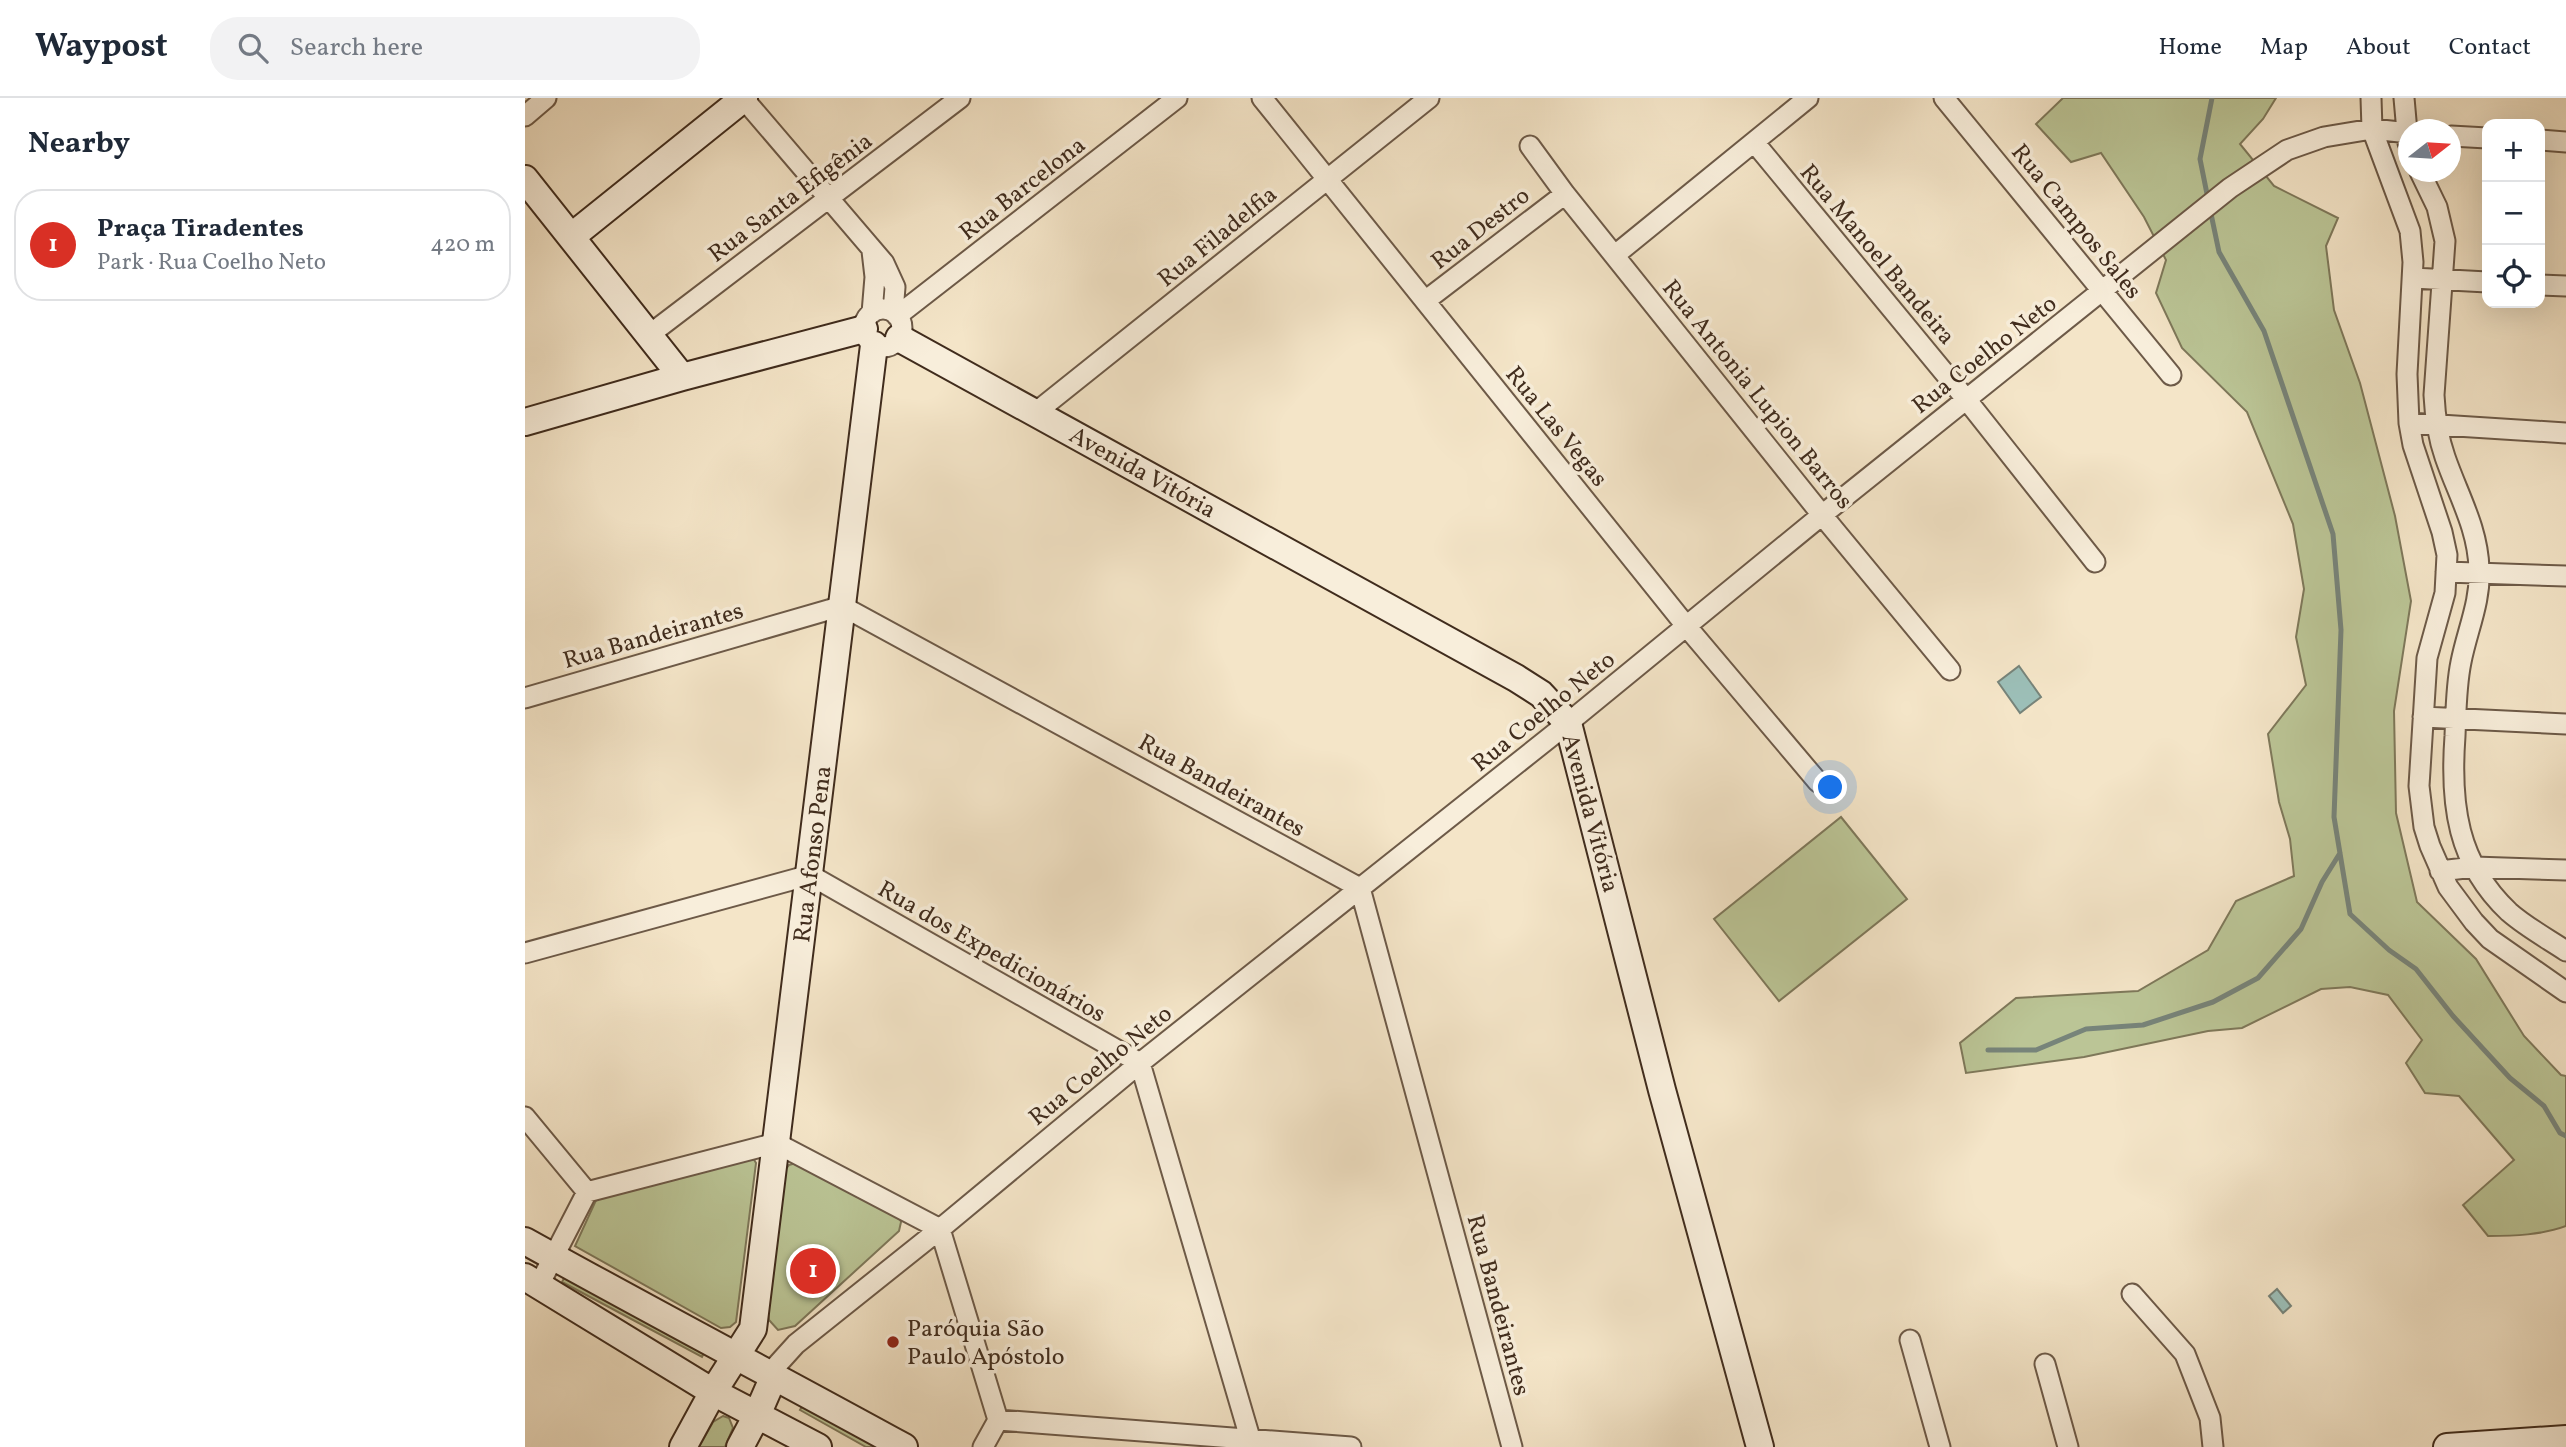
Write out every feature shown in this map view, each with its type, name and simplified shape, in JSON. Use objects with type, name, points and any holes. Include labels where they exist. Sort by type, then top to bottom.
[{"type":"street","points":[[525,116],[546,98]]},
{"type":"street","points":[[525,422],[682,377],[883,325],[872,251],[744,98],[571,237]]},
{"type":"street","name":"Rua Santa Efigênia","points":[[649,335],[960,98]]},
{"type":"street","name":"Rua Barcelona","points":[[883,325],[1177,98]]},
{"type":"street","name":"Rua Las Vegas","points":[[1262,98],[1687,627],[1818,782]]},
{"type":"street","name":"Rua Filadelfia","points":[[1035,413],[1429,98]]},
{"type":"street","points":[[1615,255],[1808,98]]},
{"type":"street","name":"Rua Campos Sales","points":[[1944,98],[2171,375]]},
{"type":"street","points":[[2371,98],[2372,130],[2410,231],[2413,278],[2407,374],[2409,423],[2416,458],[2442,532],[2447,555],[2445,593],[2427,658],[2419,766],[2421,806],[2430,846],[2440,871],[2460,905],[2490,939],[2566,992]]},
{"type":"street","points":[[2404,98],[2406,119]]},
{"type":"street","name":"Rua Coelho Neto","points":[[774,1376],[777,1365],[796,1344],[1140,1063],[1568,723],[1822,515],[2230,188],[2287,150],[2324,137],[2372,130],[2398,135]]},
{"type":"street","points":[[2461,136],[2482,138]]},
{"type":"street","points":[[2545,141],[2566,142]]},
{"type":"street","name":"Rua Manoel Bandeira","points":[[1754,142],[1966,399],[2095,562]]},
{"type":"street","name":"Rua Antonia Lupion Barros","points":[[1530,146],[1565,194],[1822,515],[1950,670]]},
{"type":"street","points":[[525,179],[682,377]]},
{"type":"street","points":[[2424,182],[2442,223],[2445,254],[2434,395],[2437,424],[2446,460],[2473,530],[2479,571],[2477,599],[2460,664],[2452,768],[2453,802],[2461,836],[2474,867],[2486,886],[2511,914],[2566,951]]},
{"type":"street","name":"Rua Destro","points":[[1425,301],[1565,194]]},
{"type":"street","points":[[2413,278],[2482,282]]},
{"type":"street","points":[[2545,285],[2566,286]]},
{"type":"street","name":"Avenida Vitória","points":[[883,325],[1035,413],[1516,678],[1541,694],[1568,723],[1662,1090],[1760,1447]]},
{"type":"street","name":"Rua Afonso Pena","points":[[683,1447],[713,1392],[753,1329],[842,606],[883,325]]},
{"type":"street","points":[[2409,423],[2566,433]]},
{"type":"street","points":[[2446,572],[2566,576]]},
{"type":"street","name":"Rua Bandeirantes","points":[[525,698],[842,606],[1360,888],[1512,1447]]},
{"type":"street","points":[[2423,717],[2566,724]]},
{"type":"street","points":[[2440,871],[2474,867],[2566,870]]},
{"type":"street","points":[[525,953],[810,875]]},
{"type":"street","name":"Rua dos Expedicionários","points":[[810,875],[1140,1063]]},
{"type":"street","points":[[1140,1063],[1249,1438]]},
{"type":"street","points":[[525,1117],[587,1192]]},
{"type":"street","points":[[818,1447],[713,1392],[532,1281],[554,1257],[587,1192],[776,1143],[940,1229],[998,1420],[983,1447]]},
{"type":"street","points":[[525,1241],[734,1357],[904,1447]]},
{"type":"street","points":[[2132,1294],[2185,1354],[2210,1419],[2213,1447]]},
{"type":"street","points":[[1910,1340],[1940,1447]]},
{"type":"street","points":[[2045,1364],[2068,1447]]},
{"type":"street","points":[[740,1447],[774,1376]]},
{"type":"street","points":[[998,1420],[1351,1447]]},
{"type":"street","points":[[2447,1447],[2563,1442]]},
{"type":"green space","points":[[2063,98],[2276,98],[2263,119],[2240,144],[2274,186],[2338,218],[2326,246],[2334,310],[2360,383],[2395,516],[2411,601],[2394,711],[2396,813],[2417,902],[2476,959],[2524,1036],[2561,1075],[2566,1076],[2566,1226],[2538,1233],[2488,1236],[2463,1205],[2514,1160],[2459,1096],[2425,1093],[2406,1063],[2422,1040],[2388,995],[2350,987],[2321,989],[2242,1028],[2208,1031],[2084,1057],[1966,1073],[1960,1043],[2016,998],[2138,991],[2208,950],[2236,901],[2294,876],[2290,839],[2279,802],[2268,734],[2306,685],[2296,637],[2304,589],[2293,524],[2247,412],[2182,348],[2156,293],[2166,260],[2144,217],[2101,153],[2071,162],[2036,124]]},
{"type":"green space","points":[[1841,817],[1907,899],[1779,1001],[1714,919]]},
{"type":"green space","points":[[753,1158],[756,1163],[736,1322],[730,1327],[721,1328],[575,1246],[597,1198]]},
{"type":"green space","points":[[796,1163],[899,1216],[901,1222],[899,1231],[795,1326],[778,1330],[769,1320],[768,1312],[784,1171],[789,1165]]},
{"type":"green space","points":[[569,1269],[708,1345],[702,1357],[562,1282]]},
{"type":"green space","points":[[806,1400],[890,1447],[866,1447],[800,1410]]},
{"type":"green space","points":[[723,1416],[729,1418],[733,1428],[725,1447],[699,1447],[713,1422]]},
{"type":"water","points":[[2019,666],[2041,697],[2020,713],[1998,682]]},
{"type":"water","points":[[2277,1289],[2291,1306],[2283,1313],[2269,1296]]},
{"type":"waterway","points":[[2208,199],[2200,159],[2212,98]]},
{"type":"waterway","points":[[2210,209],[2219,252],[2264,331],[2333,534],[2341,630],[2334,817],[2350,914],[2389,950],[2416,969],[2453,1016],[2510,1078],[2544,1106],[2560,1133],[2566,1136]]},
{"type":"waterway","points":[[1988,1050],[2036,1050],[2086,1029],[2143,1025],[2213,1002],[2258,978],[2301,929],[2322,882],[2340,853]]},
{"type":"place","name":"Praça Tiradentes","points":[[813,1271]]},
{"type":"place","name":"Paróquia São Paulo Apóstolo","points":[[893,1342]]}]
